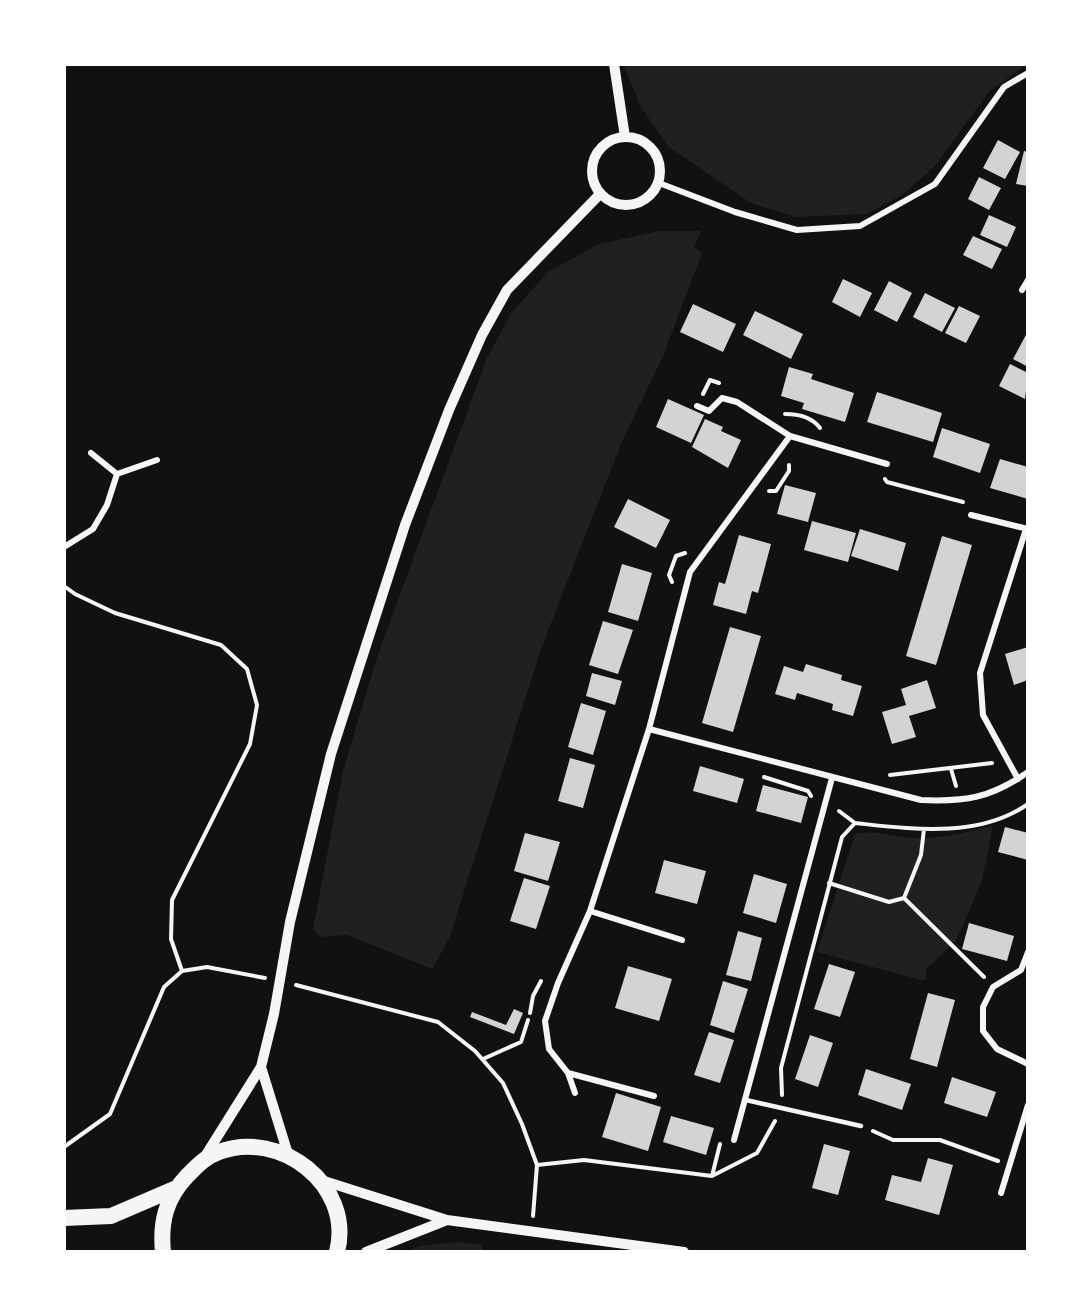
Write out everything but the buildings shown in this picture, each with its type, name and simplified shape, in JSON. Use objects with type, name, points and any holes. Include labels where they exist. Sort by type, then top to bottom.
[{"type":"highway","points":[[163,1251],[161,1232],[165,1210],[174,1189],[202,1160],[235,1147],[253,1146],[288,1154],[306,1165],[321,1180],[332,1200],[338,1222],[337,1251]]},
{"type":"highway","points":[[64,1218],[111,1216],[174,1189]]},
{"type":"street","points":[[614,64],[625,137]]},
{"type":"street","points":[[659,183],[735,212],[797,230],[860,226],[935,184],[1004,87],[1028,73]]},
{"type":"street","points":[[625,137],[636,138],[654,150],[660,161],[659,183],[647,199],[628,206],[608,200],[600,194],[594,184],[593,163],[604,145],[625,137]]},
{"type":"street","points":[[202,1160],[261,1067],[274,1014],[290,922],[337,734],[405,525],[449,410],[482,335],[507,290],[600,194]]},
{"type":"street","points":[[1022,290],[1028,280]]},
{"type":"street","points":[[697,406],[710,411],[722,398],[737,402],[790,436],[887,464]]},
{"type":"street","points":[[575,1094],[568,1073],[549,1049],[545,1021],[558,983],[590,911],[649,729],[690,572],[790,436]]},
{"type":"street","points":[[91,453],[117,474]]},
{"type":"street","points":[[117,474],[157,460]]},
{"type":"street","points":[[64,547],[93,529],[107,505],[117,474]]},
{"type":"street","points":[[971,515],[1027,529],[980,673],[983,715],[1018,779]]},
{"type":"street","points":[[649,729],[921,800],[960,801],[995,791],[1028,772]]},
{"type":"street","points":[[734,1140],[832,778]]},
{"type":"street","points":[[590,911],[682,940]]},
{"type":"street","points":[[1028,952],[1022,970],[993,987],[983,1007],[983,1031],[997,1049],[1028,1064]]},
{"type":"street","points":[[261,1067],[288,1154]]},
{"type":"street","points":[[568,1073],[654,1096]]},
{"type":"street","points":[[1002,1193],[1028,1106]]},
{"type":"street","points":[[321,1180],[447,1220],[684,1251]]},
{"type":"street","points":[[366,1251],[447,1220]]},
{"type":"lane","points":[[746,1100],[861,1126]]},
{"type":"path","points":[[697,406],[710,380],[727,387]]},
{"type":"path","points":[[783,415],[796,414],[816,422],[825,436]]},
{"type":"path","points":[[766,492],[776,491],[789,471],[789,462],[794,456]]},
{"type":"path","points":[[887,464],[883,476],[886,482],[973,504],[971,515]]},
{"type":"path","points":[[64,586],[75,594],[116,613],[221,645],[246,669],[257,705],[250,744],[172,900],[171,939],[182,971]]},
{"type":"path","points":[[884,775],[993,763],[990,755]]},
{"type":"path","points":[[755,774],[808,791],[814,804]]},
{"type":"path","points":[[537,1165],[584,1161],[712,1176],[758,1153],[783,1107],[781,1068],[842,837],[855,823],[924,829],[980,825],[1028,804]]},
{"type":"path","points":[[904,898],[921,855],[924,829]]},
{"type":"path","points":[[829,884],[889,902],[904,898]]},
{"type":"path","points":[[904,898],[993,987]]},
{"type":"path","points":[[64,1147],[110,1114],[164,987],[182,971],[207,968],[271,980]]},
{"type":"path","points":[[294,984],[438,1022],[475,1051],[503,1083],[537,1165],[533,1200]]},
{"type":"path","points":[[861,1126],[893,1140],[940,1140],[1010,1165]]},
{"type":"path","points":[[712,1176],[721,1142]]},
{"type":"shaded area","points":[[623,65],[1026,65],[989,92],[934,167],[902,195],[867,214],[795,217],[751,203],[669,147],[642,109]]},
{"type":"shaded area","points":[[660,231],[701,231],[694,248],[702,253],[663,356],[621,444],[541,649],[449,939],[432,969],[347,935],[319,937],[313,929],[343,771],[378,654],[487,358],[512,312],[548,272],[599,244]]},
{"type":"shaded area","points":[[993,826],[982,881],[956,941],[927,968],[925,981],[817,952],[855,834],[877,833],[907,838],[925,838],[954,835]]},
{"type":"shaded area","points":[[458,1242],[482,1245],[482,1251],[410,1251],[419,1246]]}]
